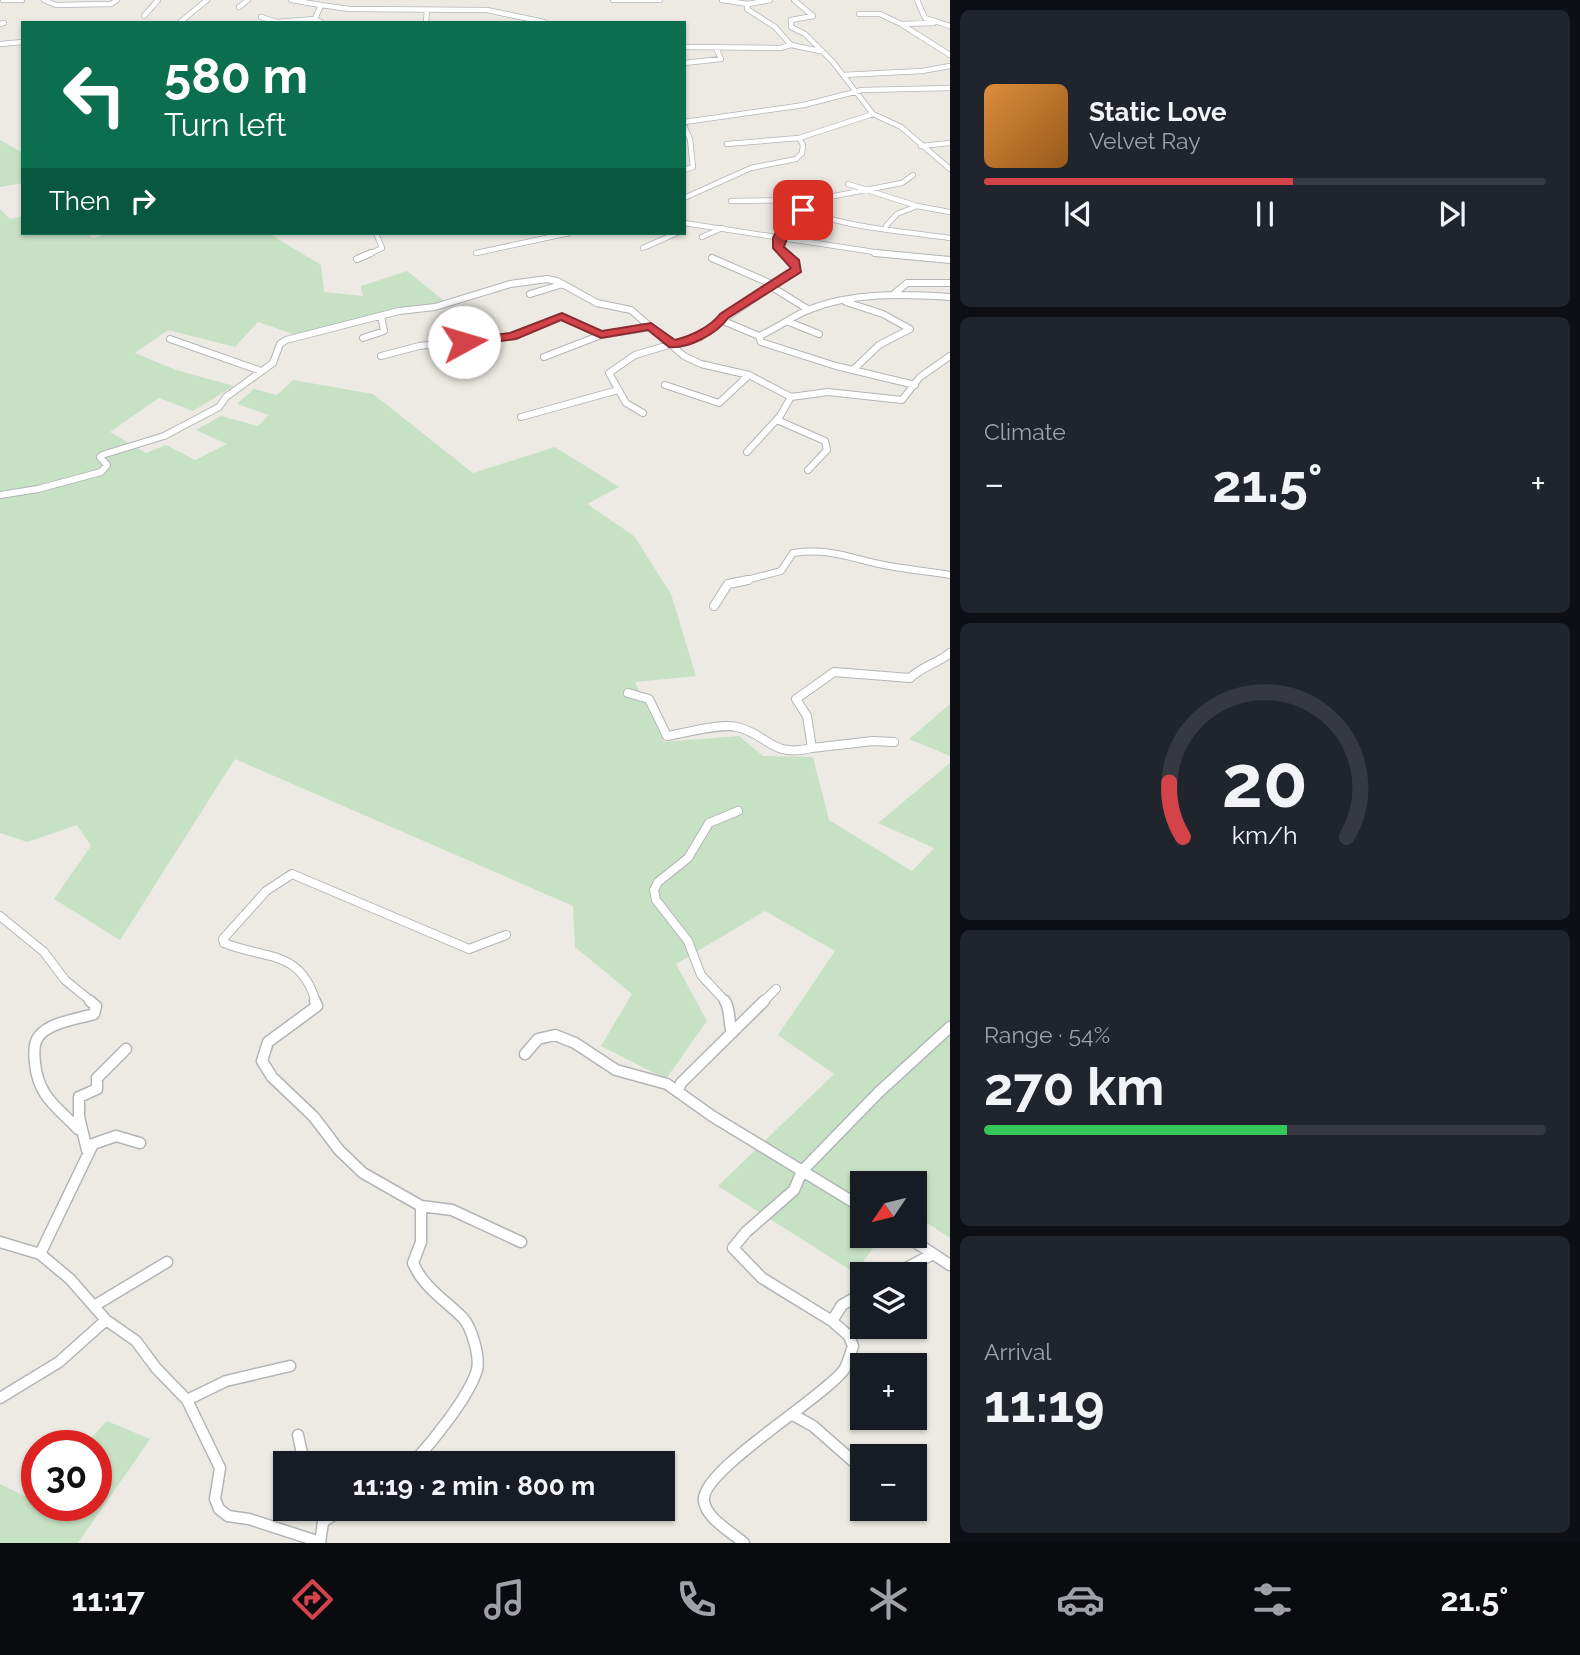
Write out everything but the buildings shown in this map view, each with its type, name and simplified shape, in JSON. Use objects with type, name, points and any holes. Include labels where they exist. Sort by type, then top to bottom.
[{"type":"street","points":[[3,0],[22,0]]},
{"type":"street","points":[[44,0],[56,5],[111,4],[117,0]]},
{"type":"street","points":[[144,16],[158,0]]},
{"type":"street","points":[[181,21],[207,0]]},
{"type":"street","points":[[239,7],[249,2],[248,0]]},
{"type":"street","points":[[291,0],[349,9],[487,10],[539,21]]},
{"type":"street","points":[[305,1],[313,0]]},
{"type":"street","points":[[613,0],[660,0]]},
{"type":"street","points":[[722,0],[748,4],[769,0]]},
{"type":"street","points":[[791,27],[791,20],[813,16],[794,0]]},
{"type":"street","points":[[917,0],[925,18],[934,23]]},
{"type":"street","points":[[748,4],[747,9],[775,27],[788,43]]},
{"type":"street","points":[[315,19],[321,5]]},
{"type":"street","points":[[426,21],[427,10]]},
{"type":"street","points":[[859,13],[880,14],[950,55]]},
{"type":"street","points":[[261,17],[274,21]]},
{"type":"street","points":[[290,21],[318,21]]},
{"type":"street","points":[[901,24],[934,23],[950,26]]},
{"type":"street","points":[[775,27],[791,27],[805,34],[843,75],[873,114],[901,127],[950,169]]},
{"type":"street","points":[[0,44],[21,42]]},
{"type":"street","points":[[686,47],[770,48],[788,43],[822,51]]},
{"type":"street","points":[[686,63],[721,58],[716,48]]},
{"type":"street","points":[[843,75],[922,71],[950,65]]},
{"type":"street","points":[[686,124],[804,105],[854,92],[950,88]]},
{"type":"street","points":[[727,144],[799,138],[873,114]]},
{"type":"street","points":[[686,129],[690,139],[693,167],[686,169]]},
{"type":"street","points":[[686,197],[751,168],[796,159],[802,153],[803,145],[799,138]]},
{"type":"street","points":[[921,146],[950,143]]},
{"type":"street","points":[[731,201],[795,203],[902,183],[913,175]]},
{"type":"street","points":[[848,184],[917,206],[950,212]]},
{"type":"street","points":[[795,203],[803,210],[833,219],[950,238]]},
{"type":"street","points":[[643,413],[626,403],[609,373],[625,358],[687,341],[797,269],[795,262],[778,248],[779,238],[795,203]]},
{"type":"street","points":[[886,226],[897,214],[917,206]]},
{"type":"street","points":[[688,225],[950,260]]},
{"type":"street","points":[[702,237],[722,228]]},
{"type":"street","points":[[357,259],[382,248],[377,235]]},
{"type":"street","points":[[477,253],[560,235]]},
{"type":"street","points":[[643,248],[672,235]]},
{"type":"street","points":[[941,259],[950,252]]},
{"type":"street","points":[[712,258],[773,286],[809,310]]},
{"type":"street","points":[[0,495],[95,475],[106,468],[100,457],[102,455],[164,436],[219,407],[226,397],[273,363],[280,344],[286,340],[381,316],[435,307],[510,284],[547,279],[564,284],[597,303],[631,310],[684,356],[701,364],[749,375],[791,397],[828,392],[899,401],[938,361],[950,356]]},
{"type":"street","points":[[895,293],[907,283],[950,282]]},
{"type":"street","points":[[530,295],[564,284]]},
{"type":"street","points":[[758,337],[809,310],[844,301],[895,293],[950,297]]},
{"type":"street","points":[[844,301],[883,313],[910,329],[879,345],[853,370]]},
{"type":"street","points":[[363,338],[384,331],[381,316]]},
{"type":"street","points":[[382,356],[419,346],[512,336],[562,316],[601,335]]},
{"type":"street","points":[[721,320],[758,337],[761,342],[795,354],[915,385]]},
{"type":"street","points":[[789,322],[819,334]]},
{"type":"street","points":[[544,357],[601,335],[651,327]]},
{"type":"street","points":[[170,339],[261,371]]},
{"type":"street","points":[[665,386],[719,403],[749,375]]},
{"type":"street","points":[[521,417],[618,390]]},
{"type":"street","points":[[747,452],[777,420],[791,397]]},
{"type":"street","points":[[777,420],[825,440],[827,450],[808,470]]},
{"type":"street","points":[[714,606],[728,584],[781,571],[793,554],[807,551],[850,554],[878,564],[950,575]]},
{"type":"street","points":[[812,748],[807,716],[796,699],[828,676],[839,671],[909,678],[924,665],[943,659],[950,653]]},
{"type":"street","points":[[628,693],[649,699],[667,736],[734,726],[748,731],[775,749],[831,749],[877,739],[894,742]]},
{"type":"street","points":[[732,1033],[728,1020],[730,1010],[724,998],[701,975],[688,942],[656,900],[654,890],[658,882],[688,858],[709,823],[738,811]]},
{"type":"street","points":[[506,935],[469,949],[292,874],[286,875],[260,898],[223,939],[224,943],[236,949],[279,956],[299,967],[317,1006],[268,1042],[262,1061],[272,1077],[314,1117],[339,1150],[363,1174],[421,1206],[452,1210],[521,1242]]},
{"type":"street","points":[[0,916],[6,918],[44,952],[65,980],[96,1006],[94,1014],[52,1027],[38,1037],[34,1045],[37,1083],[41,1091],[78,1129],[87,1150]]},
{"type":"street","points":[[678,1090],[681,1083],[776,989]]},
{"type":"street","points":[[744,1543],[713,1517],[704,1505],[703,1494],[711,1480],[740,1454],[793,1415],[844,1370],[853,1346],[849,1336],[832,1321],[794,1300],[738,1260],[733,1248],[746,1232],[794,1190],[802,1171],[879,1092],[950,1027]]},
{"type":"street","points":[[525,1054],[538,1039],[555,1035],[575,1043],[616,1070],[643,1075],[678,1090],[712,1116],[850,1201]]},
{"type":"street","points":[[78,1129],[82,1117],[79,1097],[97,1089],[97,1078],[126,1049]]},
{"type":"street","points":[[40,1254],[87,1150],[105,1136],[121,1135],[140,1143]]},
{"type":"street","points":[[421,1206],[421,1242],[413,1264],[419,1278],[466,1321],[476,1351],[477,1369],[441,1433],[424,1451]]},
{"type":"street","points":[[0,1242],[40,1254],[106,1320],[136,1341],[156,1368],[187,1400],[220,1468],[215,1499],[219,1509],[228,1516],[249,1519],[320,1543],[323,1521]]},
{"type":"street","points":[[924,1248],[950,1265]]},
{"type":"street","points":[[918,1262],[933,1254]]},
{"type":"street","points":[[94,1306],[116,1290],[149,1277],[167,1262]]},
{"type":"street","points":[[832,1321],[842,1305],[850,1300]]},
{"type":"street","points":[[0,1398],[16,1383],[48,1369],[70,1354],[106,1320]]},
{"type":"street","points":[[187,1400],[226,1381],[290,1366]]},
{"type":"street","points":[[793,1415],[816,1426],[850,1461]]},
{"type":"street","points":[[298,1435],[301,1451]]},
{"type":"green space","points":[[0,140],[21,152],[21,183],[0,187]]},
{"type":"green space","points":[[0,209],[10,219],[21,216],[21,235],[89,235],[93,238],[102,235],[271,235],[321,265],[324,292],[363,296],[361,286],[407,271],[448,304],[402,311],[299,336],[258,322],[235,347],[168,330],[135,353],[176,370],[234,386],[193,411],[159,398],[110,432],[146,453],[166,445],[195,460],[227,444],[196,430],[221,416],[258,426],[269,415],[237,404],[254,389],[277,395],[293,380],[373,394],[473,473],[555,447],[619,487],[587,504],[634,536],[671,594],[696,676],[635,682],[664,742],[739,736],[763,756],[813,757],[829,820],[912,871],[934,848],[878,823],[950,763],[950,1238],[928,1224],[928,1171],[850,1171],[850,1248],[873,1248],[863,1262],[850,1262],[850,1270],[718,1186],[834,1074],[778,1035],[835,951],[765,911],[676,964],[707,1021],[666,1079],[601,1046],[632,994],[575,947],[573,906],[235,759],[120,940],[54,899],[91,846],[77,825],[27,842],[0,833]]},
{"type":"green space","points":[[950,704],[950,756],[909,739]]},
{"type":"green space","points":[[107,1421],[150,1439],[112,1494],[112,1430],[98,1430]]},
{"type":"green space","points":[[0,1484],[21,1494],[21,1521],[93,1521],[78,1543],[0,1543]]},
{"type":"route","points":[[464,342],[512,336],[562,316],[601,335],[632,327],[651,327],[673,344],[687,341],[718,324],[724,316],[786,279],[797,269],[795,262],[778,248],[779,238],[795,204],[803,210]]}]
